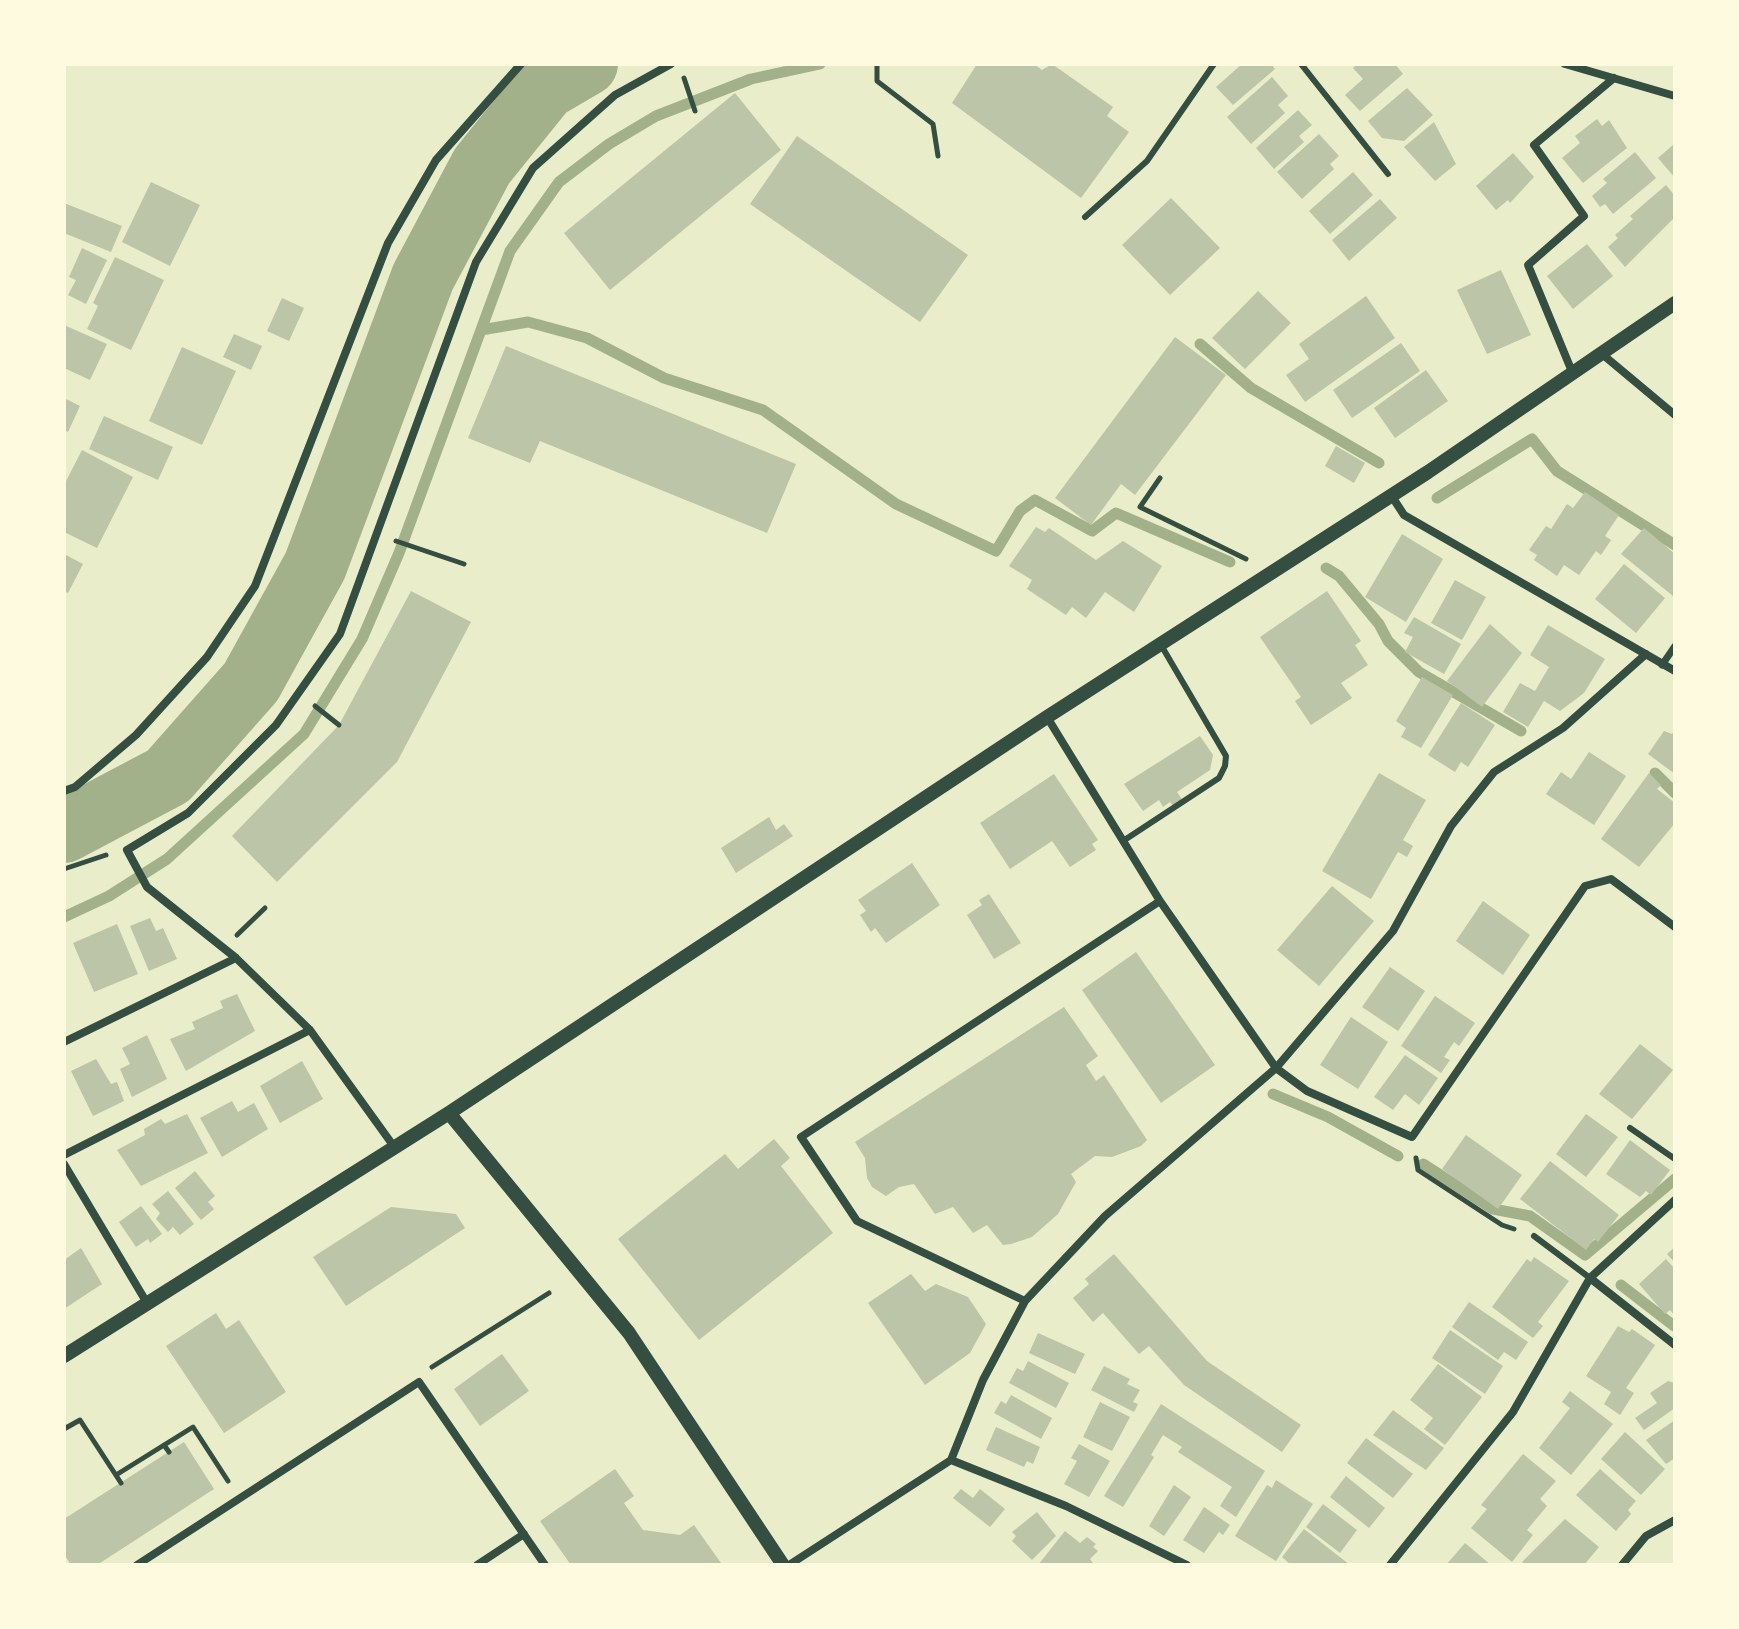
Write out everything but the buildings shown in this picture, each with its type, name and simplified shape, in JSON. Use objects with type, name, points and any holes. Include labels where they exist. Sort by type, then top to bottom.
[{"type":"street","points":[[64,791],[75,787],[136,735],[207,657],[255,586],[388,243],[436,160],[521,64]]},
{"type":"street","points":[[395,1148],[310,1030],[236,958],[147,887],[134,869],[127,850],[188,813],[276,725],[340,634],[476,262],[533,168],[615,95],[671,64]]},
{"type":"street","points":[[1565,64],[1675,96]]},
{"type":"street","points":[[1573,374],[1528,265],[1584,216],[1534,145],[1614,78]]},
{"type":"street","points":[[64,1356],[449,1113],[1047,717],[1391,495],[1675,303]]},
{"type":"street","points":[[1602,354],[1675,415]]},
{"type":"street","points":[[1391,495],[1404,515],[1675,671]]},
{"type":"street","points":[[1662,665],[1675,646]]},
{"type":"street","points":[[789,1565],[951,1460],[983,1380],[1025,1301],[1105,1216],[1276,1068],[1393,931],[1451,826],[1494,772],[1563,728],[1646,654]]},
{"type":"street","points":[[1047,717],[1160,901],[1276,1068],[1307,1091],[1412,1137],[1585,886],[1611,879],[1675,927]]},
{"type":"street","points":[[1025,1301],[857,1221],[801,1137],[1160,901]]},
{"type":"street","points":[[64,1042],[236,958]]},
{"type":"street","points":[[64,1155],[310,1030]]},
{"type":"street","points":[[449,1113],[629,1333],[783,1565]]},
{"type":"street","points":[[64,1164],[147,1303]]},
{"type":"street","points":[[1390,1565],[1513,1412],[1590,1278],[1675,1200]]},
{"type":"street","points":[[1590,1278],[1675,1345]]},
{"type":"street","points":[[137,1565],[419,1382],[545,1565]]},
{"type":"street","points":[[951,1460],[1066,1506],[1187,1565]]},
{"type":"street","points":[[1622,1565],[1646,1536],[1675,1520]]},
{"type":"street","points":[[477,1565],[524,1534]]},
{"type":"lane","points":[[1085,217],[1147,161],[1214,64]]},
{"type":"lane","points":[[1301,64],[1388,174]]},
{"type":"lane","points":[[1123,841],[1219,778],[1225,766],[1226,756],[1161,645]]},
{"type":"lane","points":[[1630,1128],[1675,1159]]},
{"type":"lane","points":[[1534,1236],[1590,1278]]},
{"type":"path","points":[[877,64],[877,81],[933,124],[938,156]]},
{"type":"path","points":[[685,79],[695,110]]},
{"type":"path","points":[[1160,478],[1140,507],[1247,559]]},
{"type":"path","points":[[393,540],[464,564]]},
{"type":"path","points":[[313,704],[339,725]]},
{"type":"path","points":[[64,869],[127,850]]},
{"type":"path","points":[[224,948],[265,908]]},
{"type":"path","points":[[1412,1137],[1418,1170],[1502,1225],[1534,1236]]},
{"type":"path","points":[[419,1382],[431,1368],[549,1293]]},
{"type":"path","points":[[64,1429],[80,1420],[121,1483]]},
{"type":"path","points":[[116,1475],[193,1427],[239,1499]]},
{"type":"path","points":[[164,1445],[169,1452]]},
{"type":"waterway","points":[[64,831],[168,776],[251,682],[315,566],[423,277],[482,166],[545,88],[586,64]]},
{"type":"waterway","points":[[64,917],[109,896],[167,859],[304,734],[362,639],[399,553],[510,251],[559,182],[609,144],[656,116],[751,79],[820,64]]},
{"type":"waterway","points":[[535,76],[545,88]]},
{"type":"waterway","points":[[481,330],[528,322],[587,338],[664,378],[763,410],[896,504],[996,551],[1020,511],[1035,500],[1092,531],[1116,513],[1230,562]]},
{"type":"waterway","points":[[1200,344],[1251,388],[1379,463]]},
{"type":"waterway","points":[[1437,498],[1532,439],[1557,471],[1675,545]]},
{"type":"waterway","points":[[1326,568],[1339,576],[1379,624],[1388,641],[1419,672],[1521,731]]},
{"type":"waterway","points":[[1655,773],[1675,793]]},
{"type":"waterway","points":[[1273,1094],[1328,1117],[1398,1156]]},
{"type":"waterway","points":[[1423,1164],[1493,1209],[1530,1216],[1585,1255],[1675,1179]]},
{"type":"waterway","points":[[1621,1285],[1674,1326]]}]
